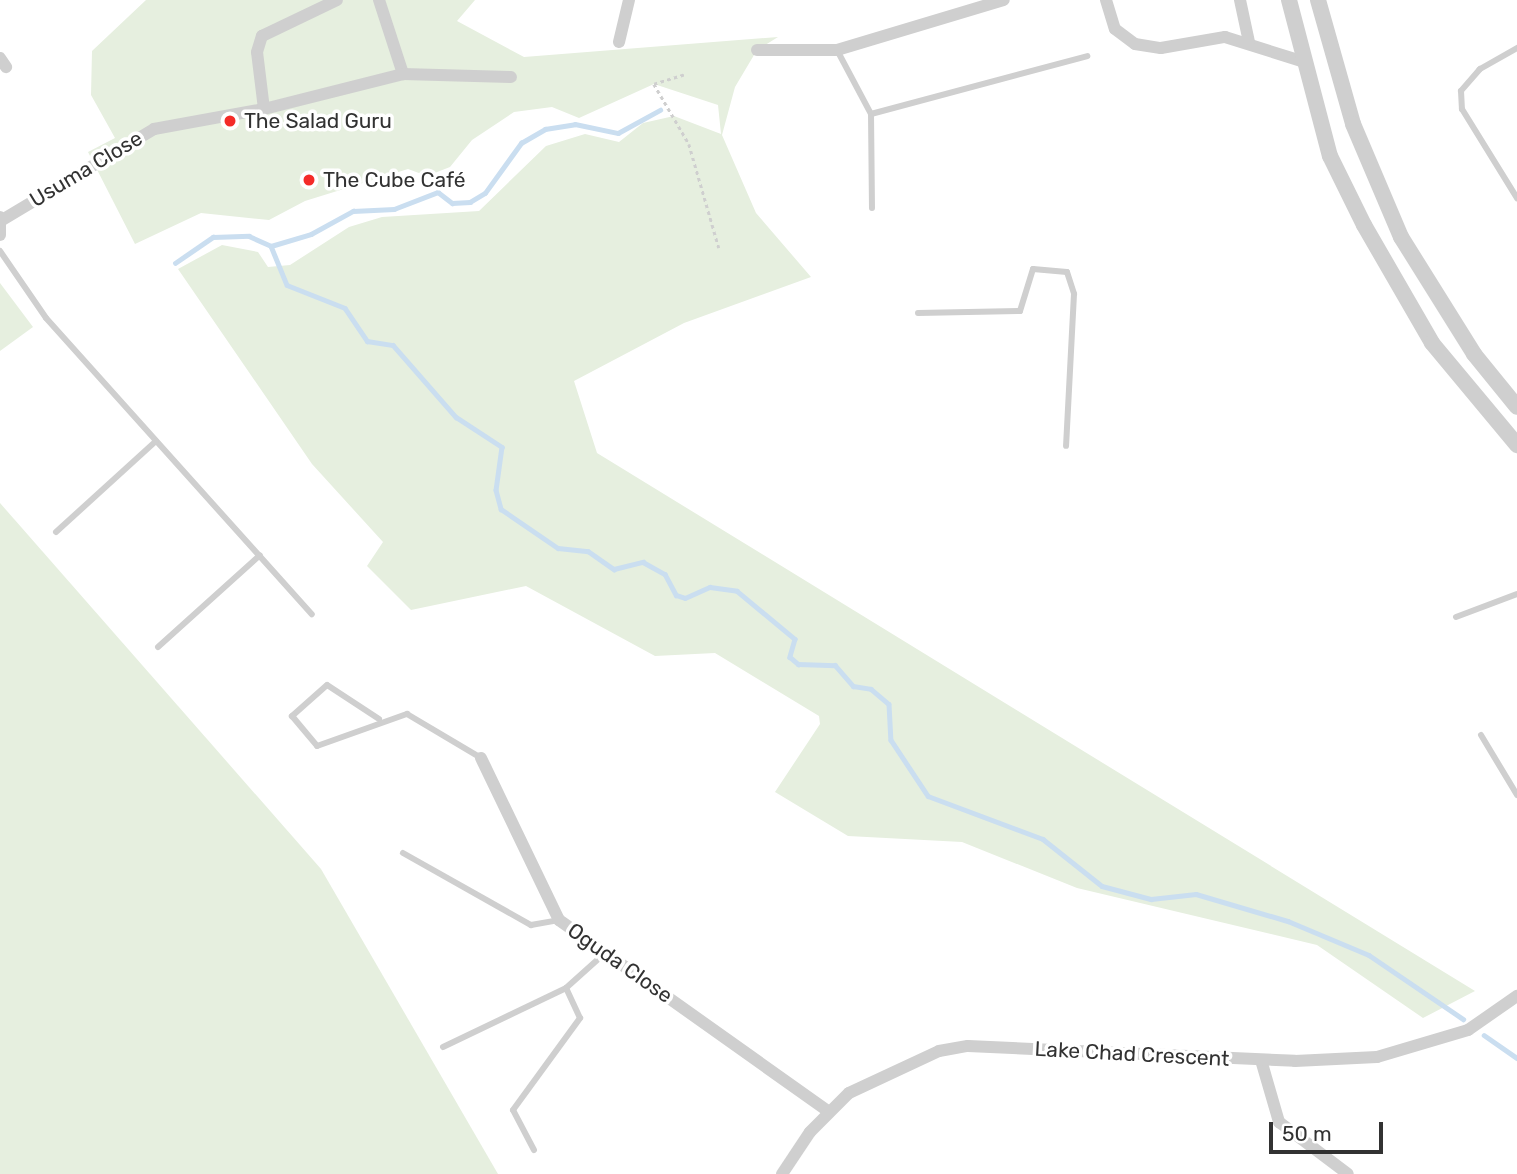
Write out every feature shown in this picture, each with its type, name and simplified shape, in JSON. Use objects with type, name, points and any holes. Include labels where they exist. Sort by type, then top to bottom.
[{"type":"street","points":[[264,109],[257,52],[262,36],[337,0]]},
{"type":"street","points":[[379,0],[403,74]]},
{"type":"street","points":[[619,42],[629,0]]},
{"type":"street","points":[[757,50],[837,50],[1004,0]]},
{"type":"street","points":[[1106,0],[1115,29],[1135,44],[1161,48],[1225,37],[1249,42],[1301,61]]},
{"type":"street","points":[[1240,0],[1249,42]]},
{"type":"street","points":[[1290,0],[1301,61],[1331,156],[1363,225],[1432,343],[1517,445]]},
{"type":"street","points":[[1318,0],[1353,124],[1401,237],[1474,354],[1517,407]]},
{"type":"street","name":"Usuma Close","points":[[0,235],[1,218],[154,129],[264,109],[403,74],[511,77]]},
{"type":"street","name":"Oguda Close","points":[[481,758],[559,920],[828,1111]]},
{"type":"street","name":"Lake Chad Crescent","points":[[782,1174],[828,1111],[886,1071],[968,1046],[1261,1059],[1377,1057],[1468,1030],[1517,996]]},
{"type":"street","points":[[1261,1059],[1279,1122],[1349,1174]]},
{"type":"lane","points":[[1517,48],[1480,69],[1461,91],[1462,108],[1517,198]]},
{"type":"lane","points":[[837,50],[871,114],[872,208]]},
{"type":"lane","points":[[871,114],[1087,56]]},
{"type":"lane","points":[[0,251],[46,318],[312,614]]},
{"type":"lane","points":[[918,313],[1020,311],[1033,269],[1067,272],[1074,294],[1066,446]]},
{"type":"lane","points":[[56,532],[156,441]]},
{"type":"lane","points":[[158,647],[260,555]]},
{"type":"lane","points":[[1457,618],[1517,594]]},
{"type":"lane","points":[[379,719],[327,685],[292,716],[317,746],[379,719],[407,714],[481,758]]},
{"type":"lane","points":[[1481,735],[1517,795]]},
{"type":"lane","points":[[403,853],[531,925],[559,920]]},
{"type":"lane","points":[[443,1047],[566,988],[606,953]]},
{"type":"lane","points":[[534,1150],[513,1110],[580,1017],[566,988]]},
{"type":"path","points":[[684,75],[654,84],[689,144],[719,248]]},
{"type":"green space","points":[[146,0],[475,0],[457,21],[524,57],[778,37],[757,50],[735,87],[722,135],[756,213],[811,277],[684,323],[574,381],[597,453],[1475,991],[1423,1018],[1317,945],[1077,888],[962,842],[848,836],[775,792],[820,724],[819,716],[715,653],[655,656],[526,586],[411,610],[367,566],[383,542],[312,464],[178,269],[222,245],[258,252],[268,267],[290,265],[349,227],[382,217],[479,211],[546,146],[585,134],[619,142],[643,123],[674,116],[721,134],[718,105],[654,84],[579,118],[552,107],[514,112],[472,140],[450,167],[427,176],[408,169],[305,201],[269,220],[201,213],[135,244],[88,152],[115,138],[91,95],[92,51]]},
{"type":"green space","points":[[0,283],[33,327],[0,351]]},
{"type":"green space","points":[[0,503],[321,869],[498,1174],[0,1174]]},
{"type":"waterway","points":[[175,263],[213,237],[249,236],[271,246],[311,234],[353,211],[394,209],[438,192],[452,203],[470,202],[485,193],[521,143],[545,129],[575,124],[618,133],[660,110]]},
{"type":"waterway","points":[[271,246],[287,285],[345,308],[367,341],[393,345],[456,417],[502,447],[496,490],[501,509],[558,548],[588,551],[614,569],[643,562],[665,574],[676,595],[685,598],[710,587],[737,591],[795,639],[790,657],[798,664],[835,665],[853,686],[871,689],[889,704],[891,740],[928,796],[1043,839],[1102,886],[1151,899],[1196,894],[1288,921],[1369,955],[1463,1019]]},
{"type":"waterway","points":[[1484,1035],[1517,1058]]},
{"type":"place","name":"The Salad Guru","points":[[230,121]]},
{"type":"place","name":"The Cube Café","points":[[309,180]]}]
